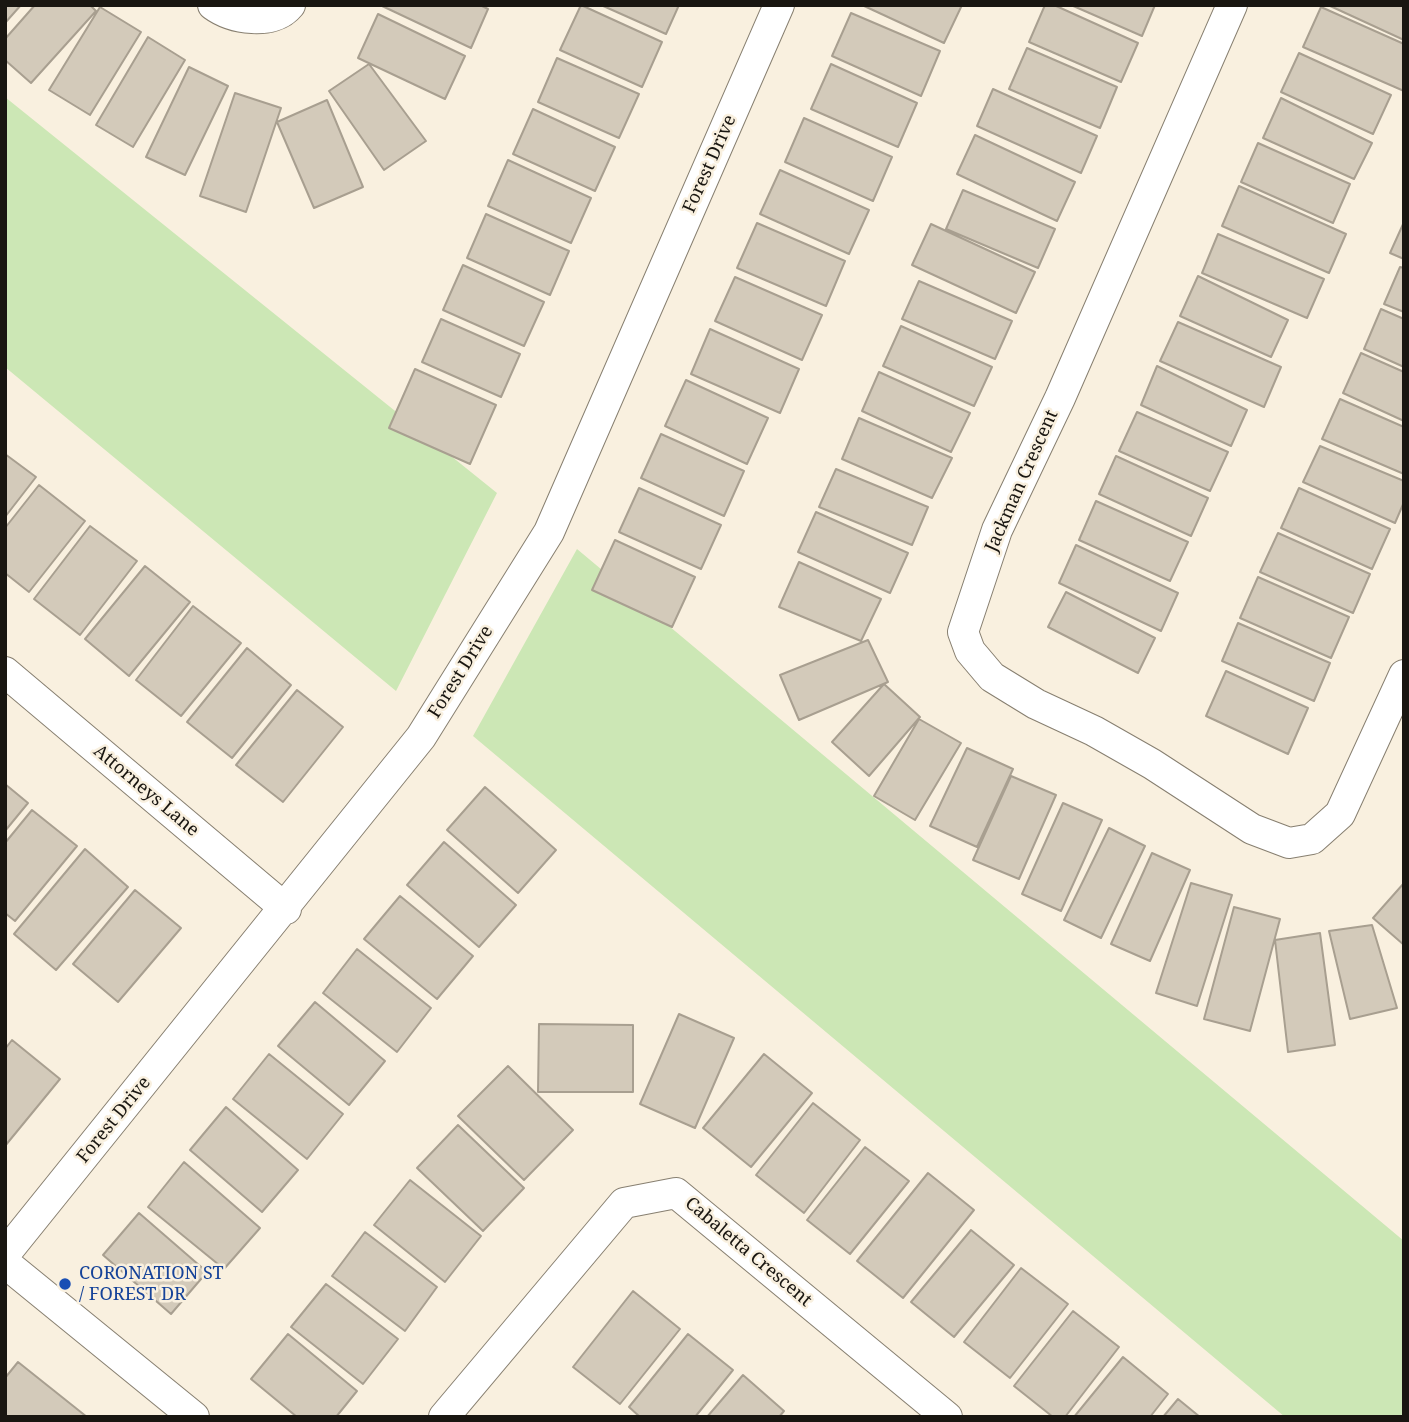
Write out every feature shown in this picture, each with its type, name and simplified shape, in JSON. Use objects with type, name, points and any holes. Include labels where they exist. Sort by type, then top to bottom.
[{"type":"street","points":[[213,5],[222,12],[258,19],[286,11],[290,5]]},
{"type":"street","name":"Forest Drive","points":[[5,1254],[286,909],[421,737],[549,532],[779,5]]},
{"type":"street","name":"Jackman Crescent","points":[[1232,5],[1060,398],[997,530],[962,632],[971,651],[992,677],[1036,704],[1152,764],[1252,829],[1289,843],[1312,839],[1340,814],[1404,675]]},
{"type":"street","name":"Attorneys Lane","points":[[5,672],[286,909]]},
{"type":"street","name":"Cabaletta Crescent","points":[[444,1417],[624,1203],[676,1192],[947,1417]]},
{"type":"street","points":[[5,1263],[194,1417]]},
{"type":"green space","points":[[5,97],[497,493],[396,691],[5,367]]},
{"type":"green space","points":[[577,549],[1404,1241],[1404,1417],[1285,1417],[473,736]]},
{"type":"building","points":[[5,5],[21,5],[5,23]]},
{"type":"building","points":[[35,5],[90,5],[96,11],[31,83],[5,60],[5,39]]},
{"type":"building","points":[[380,5],[480,5],[488,9],[471,48]]},
{"type":"building","points":[[581,5],[662,42],[642,87],[560,50]]},
{"type":"building","points":[[601,5],[679,5],[666,34]]},
{"type":"building","points":[[862,5],[962,5],[944,43]]},
{"type":"building","points":[[1045,5],[1054,5],[1138,43],[1121,82],[1029,42]]},
{"type":"building","points":[[1071,5],[1155,5],[1142,36]]},
{"type":"building","points":[[1328,5],[1404,5],[1404,40]]},
{"type":"building","points":[[100,7],[141,32],[90,115],[49,90]]},
{"type":"building","points":[[1321,7],[1404,44],[1404,91],[1303,47]]},
{"type":"building","points":[[851,13],[940,51],[921,96],[832,56]]},
{"type":"building","points":[[378,14],[465,56],[445,99],[358,58]]},
{"type":"building","points":[[148,37],[185,60],[133,147],[96,125]]},
{"type":"building","points":[[1027,48],[1117,87],[1100,128],[1009,89]]},
{"type":"building","points":[[1299,53],[1391,95],[1373,134],[1281,92]]},
{"type":"building","points":[[557,58],[639,94],[619,138],[538,102]]},
{"type":"building","points":[[369,64],[426,141],[384,170],[329,91]]},
{"type":"building","points":[[831,64],[917,103],[898,147],[811,109]]},
{"type":"building","points":[[189,67],[228,86],[185,175],[146,157]]},
{"type":"building","points":[[993,89],[1097,136],[1081,173],[977,126]]},
{"type":"building","points":[[235,93],[281,108],[246,212],[200,196]]},
{"type":"building","points":[[1281,98],[1372,143],[1354,179],[1263,138]]},
{"type":"building","points":[[327,100],[363,187],[314,208],[277,122]]},
{"type":"building","points":[[533,109],[615,147],[595,191],[513,154]]},
{"type":"building","points":[[804,118],[892,157],[873,201],[785,162]]},
{"type":"building","points":[[975,135],[1075,182],[1057,221],[957,174]]},
{"type":"building","points":[[1258,143],[1350,184],[1333,223],[1241,182]]},
{"type":"building","points":[[508,160],[591,198],[571,243],[488,206]]},
{"type":"building","points":[[780,170],[869,210],[849,254],[760,214]]},
{"type":"building","points":[[1239,186],[1346,234],[1329,273],[1222,226]]},
{"type":"building","points":[[963,190],[1055,229],[1038,268],[946,229]]},
{"type":"building","points":[[486,214],[569,251],[550,295],[467,258]]},
{"type":"building","points":[[1404,222],[1404,259],[1390,253]]},
{"type":"building","points":[[757,223],[845,261],[826,306],[737,268]]},
{"type":"building","points":[[931,224],[1035,272],[1016,313],[912,265]]},
{"type":"building","points":[[1218,234],[1324,279],[1307,318],[1202,273]]},
{"type":"building","points":[[463,265],[544,302],[524,346],[443,310]]},
{"type":"building","points":[[1400,267],[1404,268],[1404,312],[1384,304]]},
{"type":"building","points":[[1198,276],[1288,320],[1271,357],[1180,316]]},
{"type":"building","points":[[735,277],[822,315],[802,360],[715,321]]},
{"type":"building","points":[[919,281],[1012,321],[995,359],[902,319]]},
{"type":"building","points":[[1381,309],[1404,319],[1404,367],[1364,349]]},
{"type":"building","points":[[441,319],[520,354],[501,397],[422,362]]},
{"type":"building","points":[[1178,322],[1281,367],[1264,407],[1160,361]]},
{"type":"building","points":[[901,326],[992,367],[974,406],[883,366]]},
{"type":"building","points":[[710,329],[799,369],[780,413],[691,374]]},
{"type":"building","points":[[1361,353],[1404,372],[1404,421],[1343,393]]},
{"type":"building","points":[[1157,366],[1247,410],[1231,446],[1141,405]]},
{"type":"building","points":[[415,369],[496,405],[470,464],[389,428]]},
{"type":"building","points":[[879,372],[970,413],[951,452],[862,411]]},
{"type":"building","points":[[686,380],[768,418],[747,464],[665,426]]},
{"type":"building","points":[[1340,399],[1404,427],[1404,474],[1322,439]]},
{"type":"building","points":[[1137,412],[1228,452],[1210,491],[1119,451]]},
{"type":"building","points":[[859,418],[952,458],[932,498],[842,459]]},
{"type":"building","points":[[661,434],[744,471],[724,516],[641,478]]},
{"type":"building","points":[[1320,446],[1404,481],[1404,502],[1395,523],[1303,482]]},
{"type":"building","points":[[5,454],[36,477],[5,517]]},
{"type":"building","points":[[1116,456],[1208,498],[1191,536],[1099,494]]},
{"type":"building","points":[[836,469],[928,507],[912,545],[819,507]]},
{"type":"building","points":[[39,485],[85,521],[29,592],[5,573],[5,528]]},
{"type":"building","points":[[639,488],[721,525],[701,569],[619,532]]},
{"type":"building","points":[[1299,488],[1390,529],[1372,569],[1281,528]]},
{"type":"building","points":[[1096,501],[1188,542],[1170,581],[1079,540]]},
{"type":"building","points":[[816,512],[908,553],[890,593],[798,552]]},
{"type":"building","points":[[90,526],[137,561],[80,635],[34,599]]},
{"type":"building","points":[[1278,533],[1370,574],[1353,613],[1260,572]]},
{"type":"building","points":[[615,540],[695,577],[672,627],[592,590]]},
{"type":"building","points":[[1076,545],[1178,593],[1161,631],[1059,583]]},
{"type":"building","points":[[799,562],[881,599],[861,641],[779,607]]},
{"type":"building","points":[[145,566],[190,602],[129,676],[85,639]]},
{"type":"building","points":[[1258,577],[1349,617],[1331,658],[1240,618]]},
{"type":"building","points":[[1066,592],[1155,638],[1138,673],[1048,627]]},
{"type":"building","points":[[193,606],[241,643],[181,716],[136,680]]},
{"type":"building","points":[[1238,623],[1330,663],[1314,701],[1222,661]]},
{"type":"building","points":[[868,640],[888,682],[799,720],[780,675]]},
{"type":"building","points":[[247,648],[291,685],[232,758],[187,722]]},
{"type":"building","points":[[1226,671],[1308,708],[1288,754],[1206,716]]},
{"type":"building","points":[[884,684],[920,717],[869,776],[832,742]]},
{"type":"building","points":[[297,690],[343,727],[283,802],[236,765]]},
{"type":"building","points":[[919,719],[961,743],[915,820],[874,796]]},
{"type":"building","points":[[967,748],[1013,769],[977,847],[930,826]]},
{"type":"building","points":[[1011,776],[1056,795],[1019,879],[973,860]]},
{"type":"building","points":[[5,784],[28,803],[5,831]]},
{"type":"building","points":[[485,787],[556,850],[518,893],[447,830]]},
{"type":"building","points":[[1063,803],[1102,820],[1061,911],[1022,894]]},
{"type":"building","points":[[32,810],[77,846],[15,921],[5,913],[5,843]]},
{"type":"building","points":[[1109,828],[1145,846],[1101,938],[1064,920]]},
{"type":"building","points":[[444,842],[516,905],[479,947],[407,885]]},
{"type":"building","points":[[85,849],[128,887],[56,970],[14,934]]},
{"type":"building","points":[[1152,853],[1190,870],[1150,961],[1111,944]]},
{"type":"building","points":[[1191,883],[1232,895],[1197,1006],[1156,993]]},
{"type":"building","points":[[1404,883],[1404,945],[1373,918]]},
{"type":"building","points":[[135,890],[181,928],[118,1002],[73,964]]},
{"type":"building","points":[[400,896],[473,956],[437,999],[364,939]]},
{"type":"building","points":[[1234,907],[1280,919],[1250,1031],[1204,1019]]},
{"type":"building","points":[[1372,925],[1397,1008],[1350,1019],[1329,931]]},
{"type":"building","points":[[1320,933],[1335,1045],[1288,1052],[1275,940]]},
{"type":"building","points":[[357,949],[431,1008],[397,1052],[323,993]]},
{"type":"building","points":[[315,1002],[385,1061],[349,1105],[278,1046]]},
{"type":"building","points":[[679,1014],[734,1038],[695,1128],[640,1104]]},
{"type":"building","points":[[539,1024],[633,1025],[633,1092],[538,1092]]},
{"type":"building","points":[[12,1040],[60,1079],[5,1146],[5,1049]]},
{"type":"building","points":[[269,1054],[343,1114],[307,1159],[233,1099]]},
{"type":"building","points":[[764,1054],[812,1093],[751,1167],[703,1128]]},
{"type":"building","points":[[508,1066],[573,1130],[524,1180],[458,1116]]},
{"type":"building","points":[[813,1103],[860,1140],[804,1213],[756,1175]]},
{"type":"building","points":[[226,1107],[298,1170],[262,1212],[190,1150]]},
{"type":"building","points":[[458,1125],[524,1188],[483,1231],[417,1168]]},
{"type":"building","points":[[865,1147],[909,1181],[850,1254],[807,1220]]},
{"type":"building","points":[[184,1162],[260,1228],[224,1269],[148,1207]]},
{"type":"building","points":[[928,1173],[974,1210],[903,1298],[857,1261]]},
{"type":"building","points":[[410,1180],[481,1236],[445,1282],[374,1225]]},
{"type":"building","points":[[139,1213],[207,1272],[171,1314],[103,1255]]},
{"type":"building","points":[[971,1230],[1014,1265],[954,1337],[911,1302]]},
{"type":"building","points":[[365,1232],[437,1287],[405,1331],[332,1276]]},
{"type":"building","points":[[1021,1268],[1068,1304],[1010,1378],[964,1342]]},
{"type":"building","points":[[326,1284],[398,1339],[363,1384],[291,1327]]},
{"type":"building","points":[[633,1291],[680,1329],[620,1404],[573,1367]]},
{"type":"building","points":[[1073,1311],[1119,1347],[1065,1417],[1053,1417],[1014,1386]]},
{"type":"building","points":[[288,1334],[357,1391],[336,1417],[297,1417],[251,1379]]},
{"type":"building","points":[[688,1334],[733,1370],[695,1417],[640,1417],[629,1407]]},
{"type":"building","points":[[1123,1357],[1168,1394],[1150,1417],[1074,1417]]},
{"type":"building","points":[[18,1362],[87,1417],[5,1417],[5,1378]]},
{"type":"building","points":[[743,1375],[784,1411],[779,1417],[707,1417]]},
{"type":"building","points":[[1178,1399],[1200,1417],[1163,1417]]},
{"type":"place","name":"CORONATION ST / FOREST DR","points":[[65,1284]]}]
